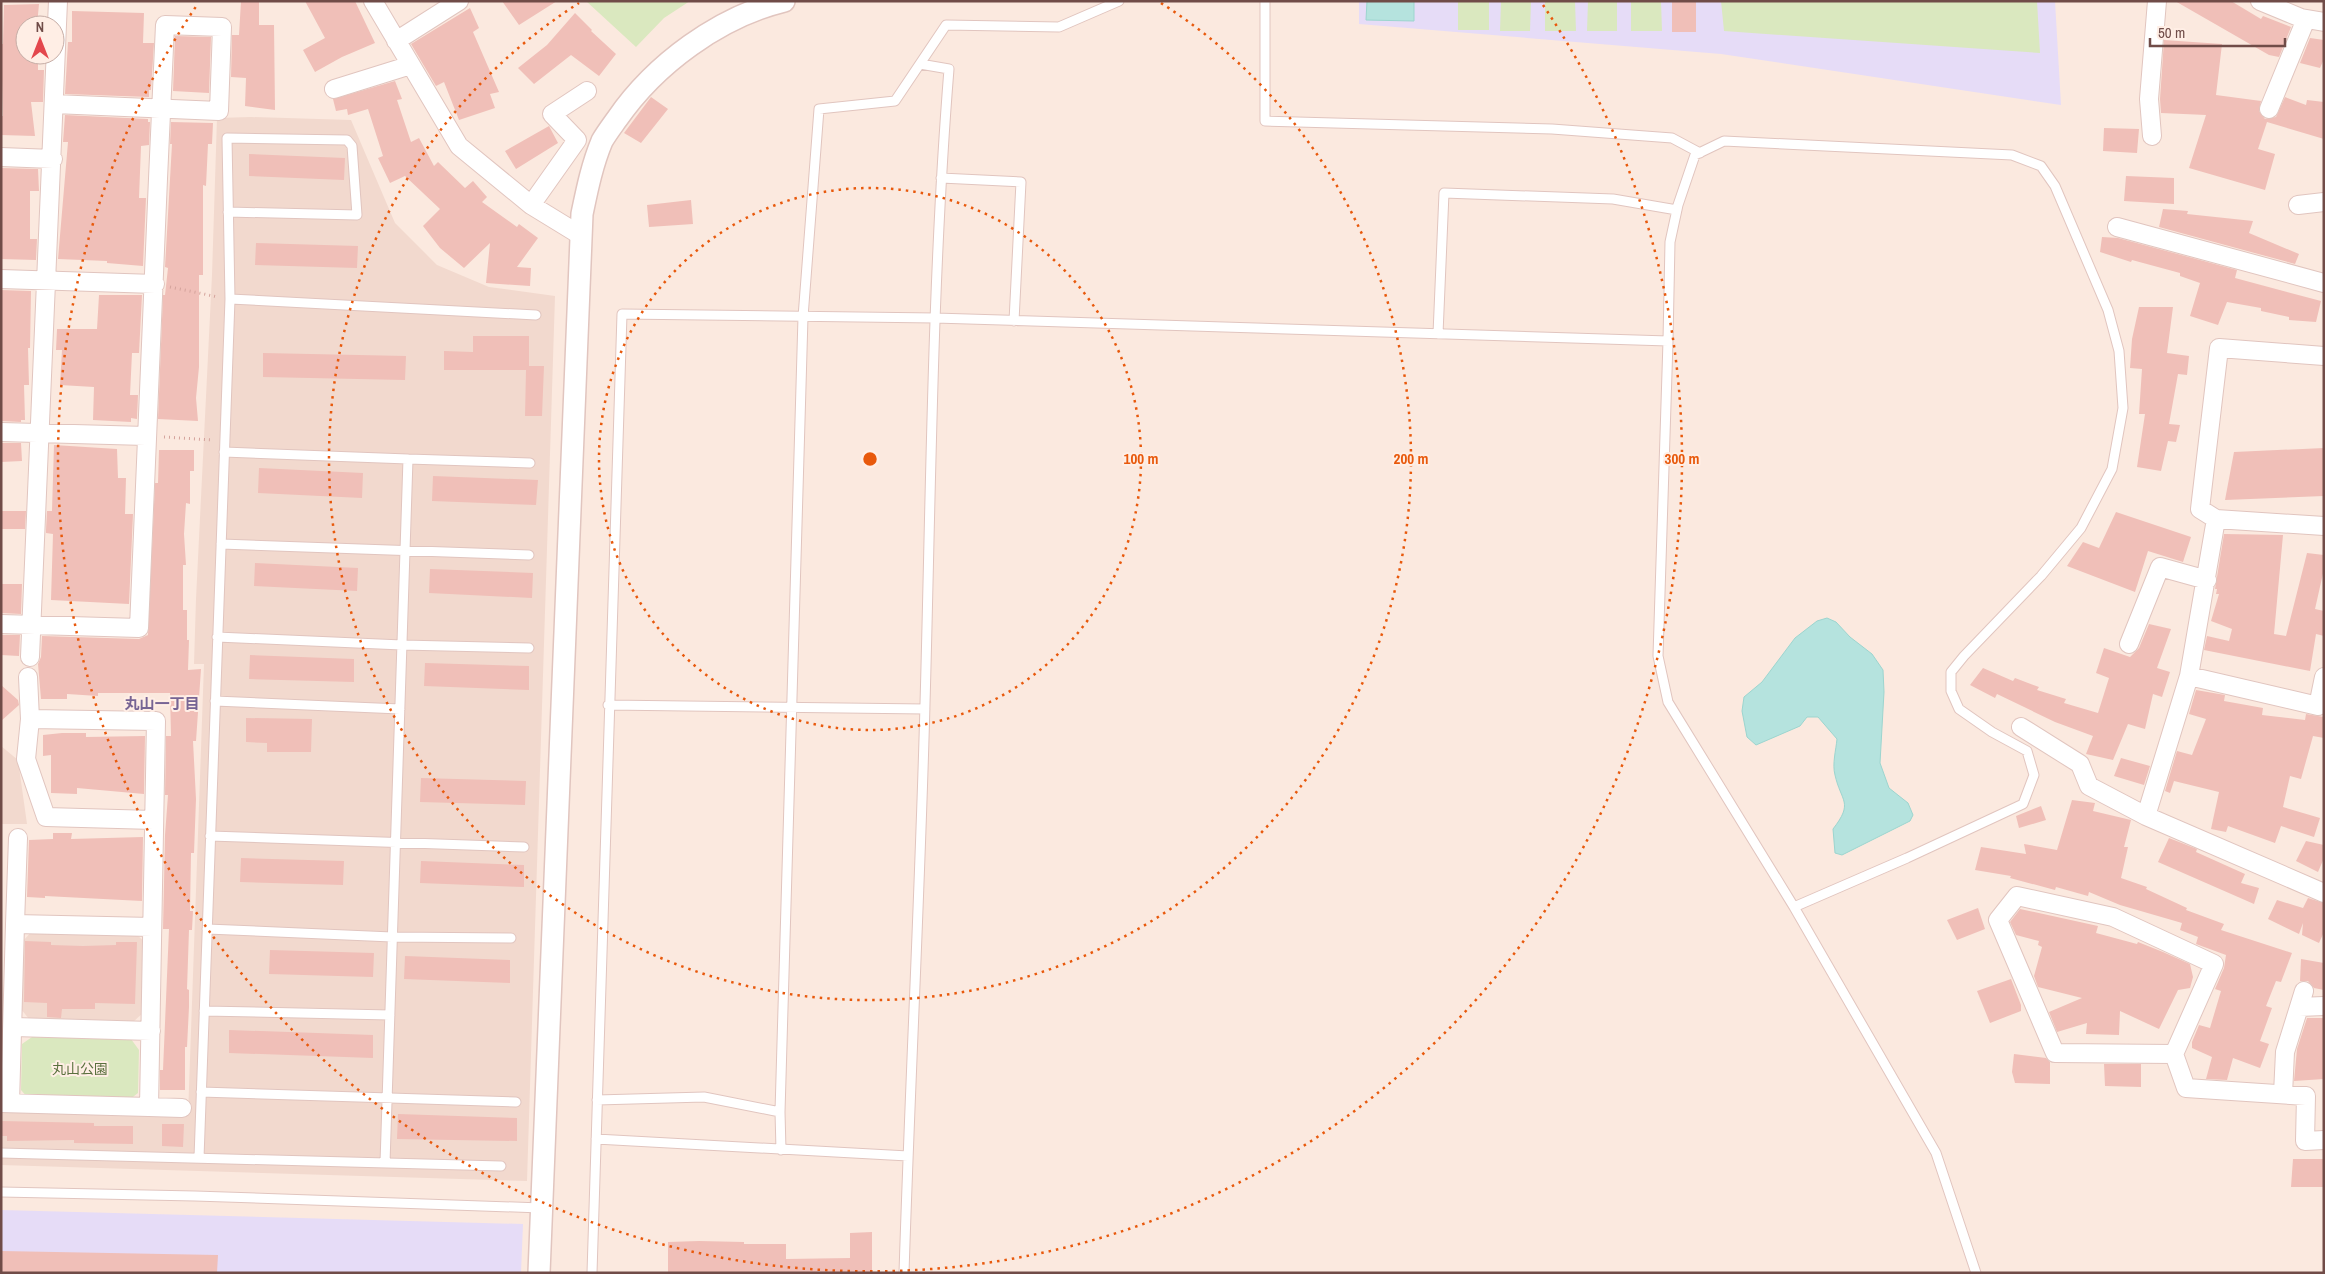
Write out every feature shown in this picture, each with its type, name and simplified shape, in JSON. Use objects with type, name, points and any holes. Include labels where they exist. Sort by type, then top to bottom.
[{"type":"street","points":[[30,657],[53,159],[58,1]]},
{"type":"street","points":[[373,1],[459,146],[531,205],[580,235]]},
{"type":"street","points":[[396,41],[459,1]]},
{"type":"street","points":[[539,1273],[582,214],[593,168],[603,140],[625,108],[651,79],[691,45],[737,18],[784,1]]},
{"type":"street","points":[[2152,136],[2149,100],[2157,1]]},
{"type":"street","points":[[2260,1],[2306,19],[2324,22]]},
{"type":"street","points":[[2269,109],[2306,19]]},
{"type":"street","points":[[1,624],[140,628],[146,436],[155,284],[161,109],[165,25],[222,27],[220,111],[161,109],[54,104]]},
{"type":"street","points":[[334,89],[411,65]]},
{"type":"street","points":[[531,205],[577,140],[552,114],[587,91]]},
{"type":"street","points":[[1,157],[53,159]]},
{"type":"street","points":[[2298,205],[2324,202]]},
{"type":"street","points":[[2117,227],[2324,283]]},
{"type":"street","points":[[1,279],[155,284]]},
{"type":"street","points":[[2324,356],[2219,348],[2200,509],[2216,519],[2324,526]]},
{"type":"street","points":[[1,432],[146,436]]},
{"type":"street","points":[[2146,816],[2190,676],[2216,519]]},
{"type":"street","points":[[2129,644],[2160,567],[2207,580]]},
{"type":"street","points":[[2190,676],[2318,706],[2324,677]]},
{"type":"street","points":[[28,677],[30,719],[26,759],[46,818],[154,820]]},
{"type":"street","points":[[30,719],[156,721],[149,1107]]},
{"type":"street","points":[[2021,727],[2080,764],[2089,786],[2146,816],[2324,893]]},
{"type":"street","points":[[18,838],[14,1027],[6,1103],[182,1108]]},
{"type":"street","points":[[2174,1054],[2055,1053],[1998,920],[2017,896],[2113,918],[2214,964],[2174,1054],[2186,1088],[2306,1096],[2305,1141],[2324,1140]]},
{"type":"street","points":[[15,924],[152,927]]},
{"type":"street","points":[[2283,1094],[2285,1052],[2301,999],[2324,1006]]},
{"type":"street","points":[[14,1027],[151,1031]]},
{"type":"lane","points":[[781,1150],[780,1112],[803,317],[819,109],[895,101],[946,25],[1059,27],[1119,1]]},
{"type":"lane","points":[[1265,1],[1265,121],[1552,129],[1654,136],[1672,138],[1700,153]]},
{"type":"lane","points":[[904,1273],[925,709],[935,318],[948,69],[920,64]]},
{"type":"lane","points":[[199,1158],[230,299],[228,212],[227,138],[346,140],[352,146],[357,215],[228,212]]},
{"type":"lane","points":[[1794,907],[1907,858],[2023,804],[2034,775],[2027,751],[1992,732],[1959,709],[1951,691],[1951,672],[2041,576],[2081,528],[2112,469],[2122,408],[2120,351],[2108,310],[2055,186],[2041,166],[2012,155],[1724,141],[1695,155],[1677,210],[1670,242],[1658,656],[1668,702],[1794,907],[1936,1153],[1976,1273]]},
{"type":"lane","points":[[941,178],[1021,182],[1014,321]]},
{"type":"lane","points":[[1438,334],[1444,192],[1613,199],[1677,210]]},
{"type":"lane","points":[[230,299],[536,315]]},
{"type":"lane","points":[[592,1273],[608,705],[622,314],[935,318],[1668,341]]},
{"type":"lane","points":[[224,452],[530,463]]},
{"type":"lane","points":[[385,1163],[408,459]]},
{"type":"lane","points":[[221,544],[528,555]]},
{"type":"lane","points":[[217,637],[528,648]]},
{"type":"lane","points":[[215,701],[400,709]]},
{"type":"lane","points":[[608,705],[925,709]]},
{"type":"lane","points":[[210,836],[524,847]]},
{"type":"lane","points":[[207,929],[392,937],[512,938]]},
{"type":"lane","points":[[204,1010],[390,1015]]},
{"type":"lane","points":[[201,1092],[387,1096],[516,1102]]},
{"type":"lane","points":[[597,1100],[704,1097],[780,1112]]},
{"type":"lane","points":[[596,1139],[908,1156]]},
{"type":"lane","points":[[1,1153],[501,1166]]},
{"type":"lane","points":[[1,1192],[195,1196],[541,1208]]},
{"type":"path","points":[[155,284],[230,299]]},
{"type":"path","points":[[146,436],[224,441]]},
{"type":"shaded area","points":[[1359,1],[2055,1],[2061,105],[1721,54],[1359,24]]},
{"type":"shaded area","points":[[251,117],[351,120],[395,223],[437,265],[489,287],[555,296],[527,1181],[1,1165],[1,1111],[188,1116],[204,664],[194,664],[212,275],[217,118]]},
{"type":"shaded area","points":[[1,746],[18,760],[27,824],[1,824]]},
{"type":"shaded area","points":[[33,930],[137,935],[146,943],[144,1012],[133,1022],[29,1019],[21,1009],[23,941]]},
{"type":"shaded area","points":[[1,1210],[523,1224],[521,1273],[1,1273]]},
{"type":"green space","points":[[586,1],[690,1],[664,18],[636,47]]},
{"type":"green space","points":[[1458,1],[1489,1],[1489,30],[1458,30]]},
{"type":"green space","points":[[1501,1],[1531,1],[1530,31],[1500,31]]},
{"type":"green space","points":[[1545,1],[1575,1],[1576,31],[1545,31]]},
{"type":"green space","points":[[1588,1],[1617,1],[1617,31],[1587,31]]},
{"type":"green space","points":[[1631,1],[1661,1],[1662,31],[1631,31]]},
{"type":"green space","points":[[1721,1],[2037,1],[2040,53],[1724,31]]},
{"type":"green space","name":"丸山公園","points":[[32,1037],[131,1039],[139,1050],[138,1093],[129,1100],[28,1098],[21,1090],[22,1044]]},
{"type":"water","points":[[1367,1],[1414,1],[1414,21],[1366,20]]},
{"type":"water","points":[[1827,618],[1836,622],[1850,637],[1872,654],[1883,670],[1884,692],[1880,763],[1889,788],[1908,803],[1913,815],[1910,821],[1842,855],[1835,853],[1833,829],[1843,813],[1844,807],[1834,771],[1837,739],[1818,717],[1807,717],[1800,726],[1756,745],[1747,737],[1742,711],[1744,697],[1762,682],[1795,638],[1817,621]]},
{"type":"building","points":[[241,1],[259,1],[259,25],[274,25],[275,110],[245,106],[246,78],[231,77],[232,35],[239,35]]},
{"type":"building","points":[[305,1],[355,1],[375,43],[342,57],[315,72],[303,50],[325,38]]},
{"type":"building","points":[[502,1],[557,1],[519,25]]},
{"type":"building","points":[[1672,1],[1696,1],[1696,32],[1672,32]]},
{"type":"building","points":[[2175,1],[2231,1],[2261,19],[2263,16],[2291,27],[2279,57],[2269,55]]},
{"type":"building","points":[[39,4],[38,15],[15,15],[15,65],[38,65],[38,70],[44,70],[43,102],[31,102],[35,136],[1,135],[1,116],[3,116],[1,44],[3,44],[4,5]]},
{"type":"building","points":[[470,8],[479,28],[473,32],[499,92],[490,94],[495,108],[459,120],[444,82],[436,86],[411,44]]},
{"type":"building","points":[[72,11],[144,13],[143,43],[154,43],[149,97],[65,94],[68,42],[72,42]]},
{"type":"building","points":[[575,13],[616,54],[599,76],[571,55],[534,84],[518,68],[547,45]]},
{"type":"building","points":[[175,36],[211,37],[209,93],[173,91]]},
{"type":"building","points":[[2310,38],[2324,40],[2324,59],[2320,68],[2300,63]]},
{"type":"building","points":[[2164,40],[2222,44],[2216,95],[2261,101],[2259,111],[2265,119],[2276,117],[2285,97],[2306,105],[2307,100],[2324,102],[2324,139],[2267,122],[2258,149],[2275,154],[2265,190],[2189,168],[2206,115],[2161,113],[2160,99]]},
{"type":"building","points":[[395,81],[402,99],[397,100],[411,142],[419,138],[434,166],[438,162],[465,188],[473,181],[487,197],[482,202],[517,227],[519,224],[538,238],[517,267],[531,268],[530,286],[486,283],[490,243],[464,268],[440,248],[423,226],[440,209],[405,176],[390,183],[378,158],[383,156],[368,109],[348,115],[347,109],[336,111],[333,99]]},
{"type":"building","points":[[651,97],[668,109],[641,143],[624,133]]},
{"type":"building","points":[[65,115],[148,119],[148,122],[150,122],[149,145],[141,146],[139,198],[146,198],[143,266],[107,263],[107,261],[58,259],[68,142],[63,142]]},
{"type":"building","points":[[171,122],[213,123],[212,144],[208,144],[206,186],[203,185],[203,275],[199,275],[199,367],[196,398],[198,421],[158,419],[163,295],[165,295],[168,268],[165,267],[172,144],[170,144]]},
{"type":"building","points":[[549,126],[558,143],[516,169],[505,151]]},
{"type":"building","points":[[2104,128],[2139,129],[2137,153],[2103,151]]},
{"type":"building","points":[[249,154],[345,158],[344,180],[249,176]]},
{"type":"building","points":[[1,168],[38,169],[39,191],[30,191],[30,239],[37,239],[36,260],[1,259]]},
{"type":"building","points":[[2126,176],[2174,178],[2174,204],[2124,201]]},
{"type":"building","points":[[691,200],[693,224],[649,227],[647,205]]},
{"type":"building","points":[[2163,209],[2188,211],[2187,214],[2253,221],[2249,233],[2299,254],[2295,264],[2159,227]]},
{"type":"building","points":[[2102,237],[2118,238],[2237,270],[2235,278],[2321,301],[2316,322],[2289,320],[2289,317],[2261,311],[2261,308],[2227,302],[2218,325],[2190,316],[2200,283],[2180,276],[2180,273],[2132,260],[2131,262],[2100,252]]},
{"type":"building","points":[[256,243],[358,246],[357,268],[255,265]]},
{"type":"building","points":[[1,290],[31,291],[30,348],[28,348],[29,385],[24,385],[25,420],[21,420],[21,422],[1,421]]},
{"type":"building","points":[[99,295],[142,295],[139,353],[132,353],[130,395],[138,395],[137,419],[131,418],[131,422],[93,420],[94,387],[60,385],[62,350],[56,350],[57,329],[97,329]]},
{"type":"building","points":[[2139,307],[2173,307],[2167,353],[2189,356],[2187,375],[2178,374],[2169,424],[2180,425],[2176,442],[2168,441],[2161,471],[2137,467],[2145,414],[2139,414],[2142,369],[2130,368],[2132,339]]},
{"type":"building","points":[[473,336],[529,336],[529,366],[544,366],[542,416],[525,416],[526,370],[444,370],[444,351],[473,352]]},
{"type":"building","points":[[263,353],[406,356],[405,380],[263,377]]},
{"type":"building","points":[[1,443],[21,443],[22,461],[1,462]]},
{"type":"building","points":[[54,445],[117,449],[118,478],[126,478],[125,514],[133,514],[129,604],[51,600],[53,534],[46,533],[46,530],[47,511],[52,511]]},
{"type":"building","points":[[2324,448],[2324,496],[2225,500],[2234,452]]},
{"type":"building","points":[[159,450],[194,450],[194,471],[190,471],[190,504],[186,503],[184,534],[186,565],[183,565],[183,610],[187,610],[188,670],[201,669],[196,741],[193,741],[196,799],[194,853],[191,853],[190,911],[193,911],[192,930],[189,930],[187,989],[189,990],[189,1007],[187,1047],[185,1047],[185,1090],[160,1090],[160,1070],[163,1070],[169,929],[163,929],[165,835],[168,795],[165,795],[166,736],[171,736],[170,693],[98,693],[98,696],[67,694],[67,699],[41,699],[38,664],[41,657],[42,636],[139,639],[148,635],[155,483],[158,483]]},
{"type":"building","points":[[259,468],[363,473],[362,498],[258,493]]},
{"type":"building","points":[[433,476],[538,480],[536,505],[432,501]]},
{"type":"building","points":[[1,511],[26,511],[25,529],[1,529]]},
{"type":"building","points":[[2116,512],[2191,537],[2183,562],[2148,551],[2135,592],[2067,566],[2083,542],[2099,548]]},
{"type":"building","points":[[2224,534],[2283,535],[2274,634],[2286,636],[2307,553],[2324,555],[2324,569],[2315,609],[2324,611],[2324,636],[2316,634],[2310,671],[2204,650],[2207,636],[2229,641],[2232,629],[2211,621],[2219,594],[2216,594],[2217,589],[2215,589]]},
{"type":"building","points":[[255,563],[358,568],[357,591],[254,586]]},
{"type":"building","points":[[430,569],[533,573],[532,598],[429,593]]},
{"type":"building","points":[[1,584],[22,584],[21,614],[1,613]]},
{"type":"building","points":[[2149,624],[2171,629],[2157,668],[2170,672],[2162,697],[2153,694],[2145,729],[2128,724],[2113,760],[2086,754],[2093,736],[2055,722],[1997,694],[1995,698],[1970,685],[1983,668],[2013,681],[2015,678],[2039,687],[2037,690],[2066,699],[2064,703],[2098,713],[2109,678],[2096,673],[2104,648],[2130,657],[2139,648]]},
{"type":"building","points":[[1,635],[20,635],[19,656],[1,655]]},
{"type":"building","points":[[250,655],[354,659],[354,682],[249,679]]},
{"type":"building","points":[[425,663],[529,666],[529,690],[424,686]]},
{"type":"building","points":[[1,685],[18,700],[19,705],[1,721]]},
{"type":"building","points":[[2196,690],[2225,695],[2224,701],[2263,708],[2262,715],[2305,720],[2306,714],[2324,717],[2324,738],[2313,736],[2301,779],[2290,776],[2283,807],[2320,818],[2314,837],[2281,826],[2275,843],[2228,826],[2226,832],[2211,829],[2219,792],[2174,781],[2170,793],[2165,791],[2177,751],[2192,755],[2206,719],[2189,714]]},
{"type":"building","points":[[246,718],[312,719],[311,752],[267,752],[267,743],[246,742]]},
{"type":"building","points":[[86,733],[86,737],[145,736],[144,794],[77,788],[77,794],[51,793],[51,755],[43,756],[43,735]]},
{"type":"building","points":[[2121,758],[2150,766],[2144,785],[2114,776]]},
{"type":"building","points":[[421,778],[526,781],[525,805],[420,802]]},
{"type":"building","points":[[2072,800],[2095,803],[2093,811],[2131,820],[2124,847],[2128,847],[2121,878],[2147,887],[2146,889],[2187,908],[2186,910],[2224,924],[2221,930],[2292,953],[2281,982],[2276,981],[2266,1006],[2272,1008],[2260,1041],[2269,1044],[2260,1068],[2233,1058],[2227,1080],[2206,1079],[2212,1057],[2192,1048],[2192,1042],[2199,1025],[2210,1028],[2221,991],[2215,989],[2224,968],[2226,955],[2196,944],[2198,937],[2180,930],[2182,923],[2120,905],[2089,892],[2088,896],[2056,887],[2055,890],[2010,878],[2011,876],[1975,870],[1981,847],[2026,854],[2024,844],[2057,850]]},
{"type":"building","points":[[2041,806],[2046,820],[2019,828],[2016,816]]},
{"type":"building","points":[[53,833],[72,833],[71,839],[143,837],[142,901],[45,896],[45,898],[27,897],[29,840],[53,839]]},
{"type":"building","points":[[2169,838],[2197,849],[2196,852],[2245,874],[2241,883],[2259,888],[2254,904],[2158,862]]},
{"type":"building","points":[[2306,841],[2324,845],[2324,858],[2318,872],[2296,861]]},
{"type":"building","points":[[241,858],[344,861],[343,885],[240,882]]},
{"type":"building","points":[[421,861],[524,865],[524,887],[420,883]]},
{"type":"building","points":[[2308,898],[2324,903],[2324,932],[2319,943],[2302,935],[2303,923],[2299,934],[2268,919],[2277,900],[2303,908]]},
{"type":"building","points":[[1978,908],[1985,929],[1957,940],[1947,920]]},
{"type":"building","points":[[2020,909],[2098,926],[2096,933],[2137,944],[2138,942],[2190,964],[2193,977],[2190,988],[2178,990],[2159,1029],[2120,1011],[2119,1035],[2086,1034],[2087,1023],[2057,1032],[2049,1012],[2082,998],[2038,987],[2034,976],[2042,947],[2038,945],[2039,941],[2016,935],[2010,922]]},
{"type":"building","points":[[25,941],[51,942],[51,945],[83,946],[116,945],[116,942],[137,942],[135,1004],[95,1003],[95,1009],[62,1009],[61,1018],[47,1017],[47,1003],[24,1002]]},
{"type":"building","points":[[270,950],[374,953],[373,977],[269,974]]},
{"type":"building","points":[[405,956],[510,960],[510,983],[404,979]]},
{"type":"building","points":[[2301,959],[2324,963],[2324,990],[2314,988],[2308,981],[2300,981]]},
{"type":"building","points":[[2011,979],[2021,1005],[2021,1011],[1990,1023],[1977,991]]},
{"type":"building","points":[[2307,1018],[2324,1018],[2324,1079],[2294,1081],[2297,1049]]},
{"type":"building","points":[[229,1030],[373,1035],[373,1058],[229,1053]]},
{"type":"building","points":[[2014,1054],[2046,1058],[2050,1062],[2050,1084],[2015,1083],[2012,1072]]},
{"type":"building","points":[[2104,1064],[2141,1064],[2141,1087],[2105,1086]]},
{"type":"building","points":[[398,1114],[517,1118],[517,1141],[397,1139]]},
{"type":"building","points":[[1,1121],[94,1123],[94,1126],[133,1126],[133,1144],[74,1143],[74,1140],[7,1141],[7,1136],[1,1136]]},
{"type":"building","points":[[162,1124],[184,1124],[183,1147],[162,1146]]},
{"type":"building","points":[[2293,1159],[2324,1159],[2324,1187],[2291,1187]]},
{"type":"building","points":[[872,1232],[872,1273],[668,1273],[668,1242],[699,1241],[786,1244],[786,1259],[850,1258],[850,1233]]},
{"type":"building","points":[[1,1251],[218,1255],[217,1273],[1,1273]]},
{"type":"district","name":"丸山一丁目","points":[[162,704]]}]
